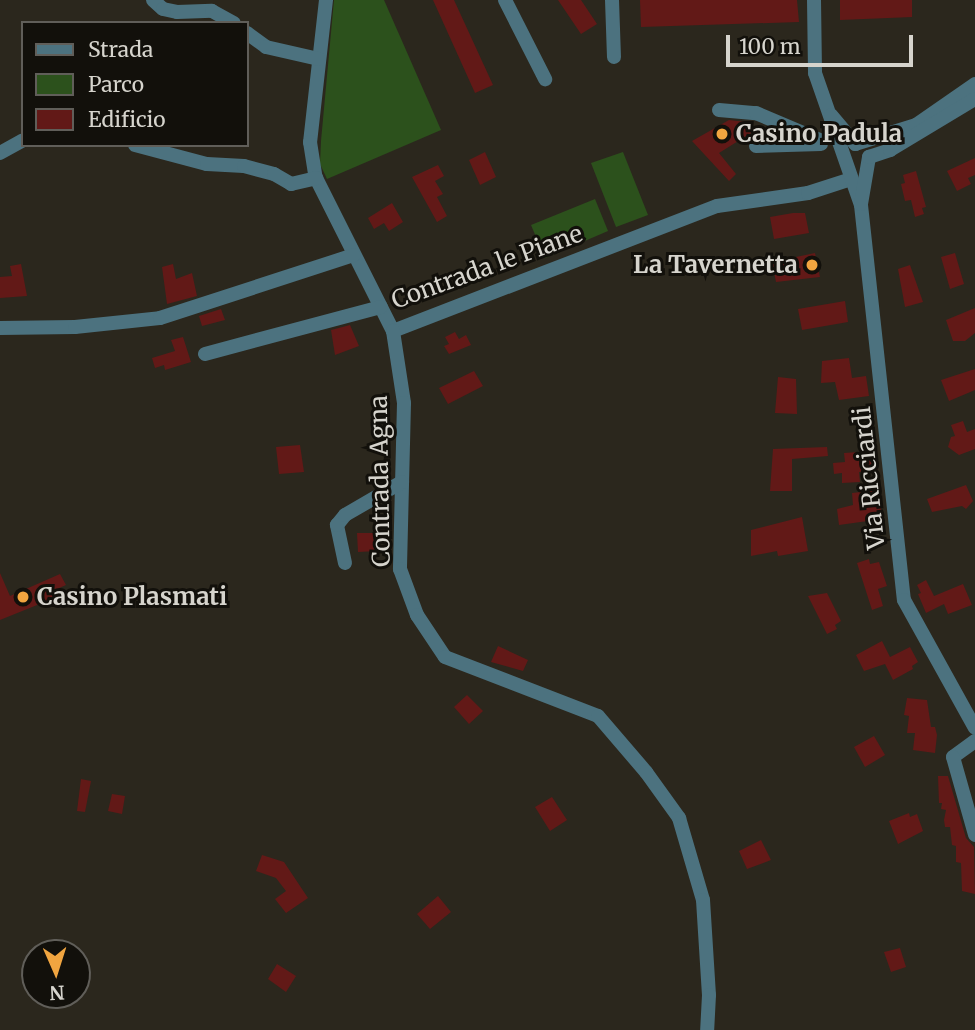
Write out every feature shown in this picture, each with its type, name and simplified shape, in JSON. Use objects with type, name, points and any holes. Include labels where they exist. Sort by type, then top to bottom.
[{"type":"street","points":[[153,0],[163,9],[177,12],[212,11],[230,21]]},
{"type":"street","name":"Contrada le Piane","points":[[326,0],[310,142],[316,178],[393,331],[717,206],[808,193],[851,179]]},
{"type":"street","points":[[505,0],[545,79]]},
{"type":"street","points":[[612,0],[614,57]]},
{"type":"street","points":[[814,0],[815,73],[861,205]]},
{"type":"street","points":[[248,34],[266,47],[319,59]]},
{"type":"street","points":[[869,157],[866,166],[857,171],[847,167],[843,158],[846,149],[855,144],[916,125],[975,84]]},
{"type":"street","points":[[869,157],[890,150],[975,99]]},
{"type":"street","points":[[826,108],[855,144],[865,148],[869,157],[861,205]]},
{"type":"street","points":[[719,110],[757,113],[820,142],[756,146]]},
{"type":"street","points":[[0,153],[21,141]]},
{"type":"street","points":[[143,147],[207,164],[254,169],[274,174],[291,184],[316,178]]},
{"type":"street","name":"Via Ricciardi","points":[[861,205],[904,600],[975,728]]},
{"type":"street","points":[[0,328],[75,327],[160,318],[355,255]]},
{"type":"street","points":[[205,354],[381,307]]},
{"type":"street","name":"Contrada Agna","points":[[393,331],[404,403],[400,569],[416,615],[444,657],[598,716],[646,772],[679,817],[703,900],[709,995],[707,1030]]},
{"type":"street","points":[[345,563],[337,525],[345,515],[402,482]]},
{"type":"street","points":[[975,741],[953,757],[975,835]]},
{"type":"green space","points":[[334,0],[384,0],[441,130],[327,179],[320,164]]},
{"type":"green space","points":[[623,152],[648,215],[616,227],[591,163]]},
{"type":"green space","points":[[595,199],[608,231],[545,258],[531,225]]},
{"type":"building","points":[[433,0],[454,0],[493,85],[475,93]]},
{"type":"building","points":[[558,0],[581,0],[597,24],[581,34]]},
{"type":"building","points":[[640,0],[797,0],[799,22],[641,27]]},
{"type":"building","points":[[840,0],[912,0],[912,17],[840,20]]},
{"type":"building","points":[[729,120],[746,122],[751,133],[719,153],[736,174],[729,181],[692,141]]},
{"type":"building","points":[[485,152],[496,177],[480,185],[469,160]]},
{"type":"building","points":[[975,158],[975,175],[968,178],[971,184],[957,191],[947,171]]},
{"type":"building","points":[[438,165],[444,176],[435,181],[443,194],[437,197],[447,216],[437,222],[412,177]]},
{"type":"building","points":[[916,171],[926,207],[922,208],[924,214],[915,217],[911,200],[905,201],[901,184],[905,183],[903,175]]},
{"type":"building","points":[[392,203],[403,222],[389,231],[384,223],[374,229],[368,218]]},
{"type":"building","points":[[805,213],[809,233],[774,239],[770,217]]},
{"type":"building","points":[[815,253],[820,277],[776,282],[772,262]]},
{"type":"building","points":[[955,253],[964,284],[950,289],[941,257]]},
{"type":"building","points":[[21,264],[27,296],[0,298],[0,277],[12,276],[10,266]]},
{"type":"building","points":[[173,264],[176,279],[192,273],[197,296],[167,304],[162,267]]},
{"type":"building","points":[[910,265],[923,302],[905,307],[898,269]]},
{"type":"building","points":[[845,301],[848,322],[802,330],[798,309]]},
{"type":"building","points":[[975,308],[975,333],[965,341],[953,341],[946,320]]},
{"type":"building","points":[[221,309],[225,320],[202,326],[199,316]]},
{"type":"building","points":[[350,325],[359,346],[335,355],[331,330]]},
{"type":"building","points":[[455,332],[459,339],[466,335],[471,345],[449,354],[444,346],[449,344],[445,337]]},
{"type":"building","points":[[183,337],[191,362],[165,370],[164,365],[155,368],[152,358],[175,351],[171,340]]},
{"type":"building","points":[[849,358],[852,378],[866,376],[869,396],[839,400],[835,382],[821,383],[822,361]]},
{"type":"building","points":[[975,369],[975,390],[949,401],[941,380]]},
{"type":"building","points":[[474,371],[483,386],[448,404],[439,388]]},
{"type":"building","points":[[778,377],[796,379],[797,414],[775,413]]},
{"type":"building","points":[[963,421],[967,432],[975,429],[975,449],[959,455],[948,447],[951,437],[955,436],[951,425]]},
{"type":"building","points":[[300,445],[304,472],[279,474],[276,447]]},
{"type":"building","points":[[827,447],[828,456],[792,459],[792,491],[770,491],[773,449]]},
{"type":"building","points":[[844,453],[877,453],[878,471],[859,472],[860,482],[842,483],[842,473],[834,474],[833,463],[845,462]]},
{"type":"building","points":[[966,485],[973,501],[966,509],[962,506],[932,512],[927,499]]},
{"type":"building","points":[[879,490],[882,519],[839,525],[837,509],[853,505],[852,493]]},
{"type":"building","points":[[802,517],[808,551],[778,556],[777,551],[751,556],[751,530]]},
{"type":"building","points":[[357,533],[375,533],[377,551],[358,552]]},
{"type":"building","points":[[869,559],[870,564],[879,562],[887,586],[878,589],[883,606],[872,610],[857,563]]},
{"type":"building","name":"Casino Plasmati","points":[[0,573],[10,596],[60,574],[66,585],[57,589],[59,594],[47,601],[0,620]]},
{"type":"building","points":[[926,580],[934,596],[963,584],[972,605],[948,614],[944,604],[926,613],[917,585]]},
{"type":"building","points":[[827,593],[841,621],[835,625],[837,629],[827,634],[808,596]]},
{"type":"building","points":[[882,641],[890,657],[910,647],[918,662],[912,666],[913,669],[893,680],[885,664],[864,671],[856,655]]},
{"type":"building","points":[[498,646],[528,660],[523,671],[491,662]]},
{"type":"building","points":[[467,695],[483,711],[469,724],[454,707]]},
{"type":"building","points":[[907,698],[927,700],[931,727],[935,727],[937,735],[935,753],[913,750],[915,733],[907,733],[909,716],[904,715]]},
{"type":"building","points":[[874,736],[885,755],[865,767],[854,747]]},
{"type":"building","points":[[938,776],[948,776],[966,838],[974,847],[975,894],[962,891],[961,863],[956,862],[956,846],[952,845],[950,827],[945,827],[946,810],[941,809],[942,803],[939,803]]},
{"type":"building","points":[[81,779],[91,781],[85,812],[77,811]]},
{"type":"building","points":[[112,794],[125,796],[122,814],[108,811]]},
{"type":"building","points":[[552,797],[567,820],[550,831],[535,807]]},
{"type":"building","points":[[909,813],[910,817],[917,814],[923,831],[898,844],[889,821]]},
{"type":"building","points":[[761,840],[771,860],[747,869],[739,851]]},
{"type":"building","points":[[262,855],[284,862],[308,898],[286,913],[275,899],[286,891],[276,878],[256,871]]},
{"type":"building","points":[[438,896],[451,912],[430,929],[417,914]]},
{"type":"building","points":[[900,948],[906,967],[891,972],[884,952]]},
{"type":"building","points":[[277,964],[296,976],[286,992],[268,979]]},
{"type":"place","name":"Casino Padula","points":[[722,134]]},
{"type":"place","name":"La Tavernetta","points":[[812,265]]},
{"type":"place","name":"Casino Plasmati","points":[[23,597]]}]
